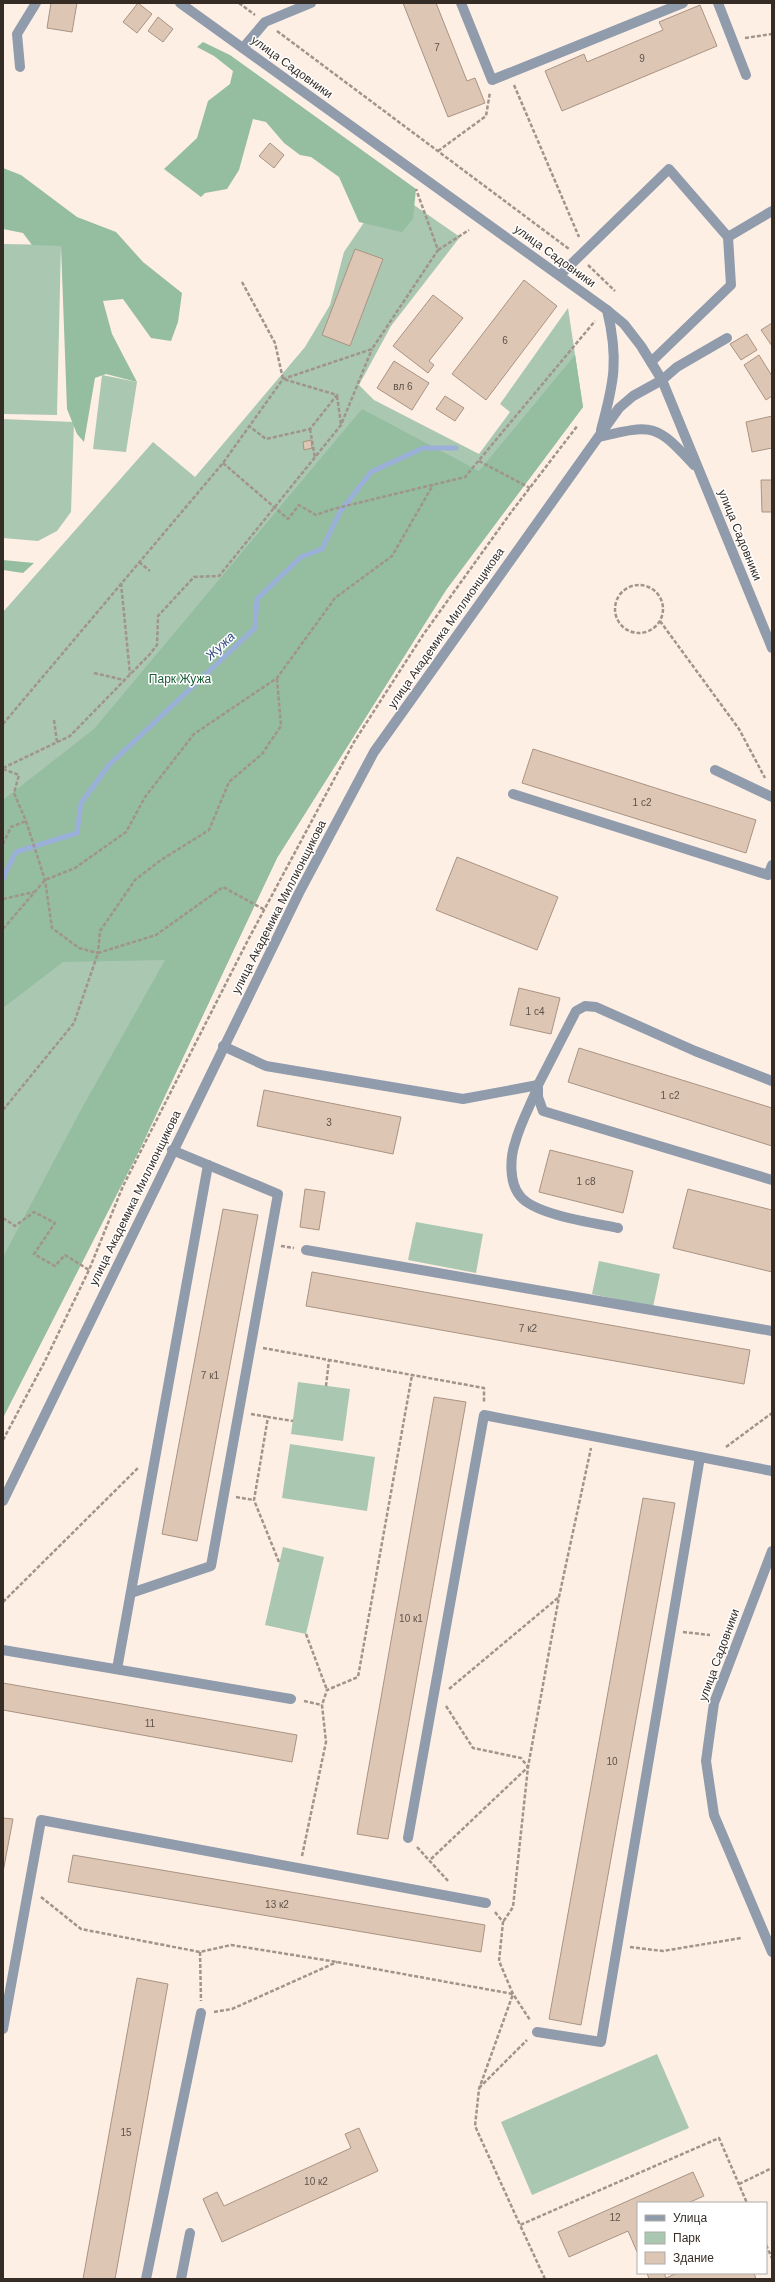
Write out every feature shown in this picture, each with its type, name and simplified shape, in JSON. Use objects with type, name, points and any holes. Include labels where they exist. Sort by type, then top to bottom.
[{"type":"street","points":[[20,67],[17,34],[36,3]]},
{"type":"street","name":"улица Садовники","points":[[180,3],[560,275],[624,324],[641,346],[662,380],[771,646]]},
{"type":"street","points":[[244,48],[265,22],[311,3]]},
{"type":"street","points":[[461,3],[492,80],[683,3]]},
{"type":"street","points":[[718,3],[746,75]]},
{"type":"street","points":[[560,275],[668,169],[728,237],[731,285],[651,362]]},
{"type":"street","points":[[728,237],[772,211]]},
{"type":"street","points":[[607,310],[615,351],[615,373],[599,436],[642,429],[654,430],[665,435],[700,472]]},
{"type":"street","name":"улица Академика Миллионщикова","points":[[3,1501],[223,1046],[299,893],[374,752],[619,408],[633,396],[662,380],[677,367],[727,338]]},
{"type":"street","points":[[716,770],[772,797]]},
{"type":"street","points":[[513,794],[768,875],[772,865]]},
{"type":"street","points":[[618,1228],[543,1211],[520,1197],[514,1185],[512,1172],[514,1143],[538,1085],[576,1011],[585,1006],[596,1007],[695,1051],[772,1081]]},
{"type":"street","points":[[223,1046],[266,1066],[463,1099],[538,1085]]},
{"type":"street","points":[[538,1085],[538,1097],[543,1111],[772,1180]]},
{"type":"street","points":[[131,1593],[211,1566],[278,1194],[172,1150]]},
{"type":"street","points":[[117,1670],[208,1165]]},
{"type":"street","points":[[306,1250],[772,1331]]},
{"type":"street","points":[[408,1838],[484,1415],[772,1471]]},
{"type":"street","points":[[537,2032],[601,2042],[702,1457]]},
{"type":"street","name":"улица Садовники","points":[[772,1551],[714,1703],[706,1761],[714,1815],[772,1952]]},
{"type":"street","points":[[3,1650],[292,1699]]},
{"type":"street","points":[[3,2029],[30,1888],[41,1820],[486,1903]]},
{"type":"street","points":[[146,2279],[201,2013]]},
{"type":"street","points":[[180,2279],[190,2233]]},
{"type":"path","points":[[239,3],[438,151],[582,253],[615,291]]},
{"type":"path","points":[[733,40],[772,34]]},
{"type":"path","points":[[509,73],[582,253]]},
{"type":"path","points":[[438,151],[486,116],[492,80]]},
{"type":"path","points":[[416,189],[438,250]]},
{"type":"path","points":[[3,769],[70,736],[158,645],[158,616],[194,577],[218,576],[341,425],[372,349],[438,250],[469,230]]},
{"type":"path","points":[[242,282],[275,343],[283,379]]},
{"type":"path","points":[[223,463],[288,519],[299,505],[316,515],[333,509],[465,477],[595,321]]},
{"type":"path","points":[[3,724],[223,463],[283,379],[372,349]]},
{"type":"path","points":[[283,379],[337,395]]},
{"type":"path","points":[[337,395],[341,425]]},
{"type":"path","points":[[249,426],[266,439],[310,429],[337,395]]},
{"type":"path","points":[[310,429],[315,458]]},
{"type":"path","points":[[479,461],[530,488]]},
{"type":"path","points":[[3,929],[45,880],[75,868],[126,832],[145,797],[194,734],[277,678],[335,598],[392,556],[433,485]]},
{"type":"path","points":[[139,562],[150,571]]},
{"type":"path","points":[[121,583],[130,674]]},
{"type":"path","points":[[660,621],[648,631],[632,632],[625,629],[618,620],[614,609],[616,601],[626,588],[641,585],[656,591],[663,605],[660,621],[739,729],[768,784]]},
{"type":"path","points":[[94,673],[124,680]]},
{"type":"path","points":[[3,1110],[74,1023],[98,953],[100,931],[135,880],[161,860],[209,830],[229,782],[262,754],[281,726],[277,678]]},
{"type":"path","points":[[54,720],[57,742]]},
{"type":"path","points":[[3,769],[18,775],[14,793],[26,821],[45,880],[52,928],[79,948],[98,953],[156,935],[223,887],[264,910]]},
{"type":"path","points":[[3,844],[11,827],[26,821]]},
{"type":"path","points":[[3,898],[34,892]]},
{"type":"path","points":[[3,1218],[15,1226],[34,1212],[55,1223],[34,1254],[55,1266],[65,1255],[89,1270]]},
{"type":"path","points":[[271,1350],[484,1388],[484,1415]]},
{"type":"path","points":[[326,1386],[329,1360]]},
{"type":"path","points":[[327,1690],[358,1677],[412,1375]]},
{"type":"path","points":[[702,1457],[732,1445],[772,1413]]},
{"type":"path","points":[[279,1562],[254,1500],[268,1417],[293,1421]]},
{"type":"path","points":[[537,2032],[513,1994],[499,1962],[503,1922],[513,1907],[528,1767],[559,1597],[594,1436]]},
{"type":"path","points":[[3,1602],[140,1466]]},
{"type":"path","points":[[446,1692],[559,1597]]},
{"type":"path","points":[[671,1631],[710,1635]]},
{"type":"path","points":[[306,1634],[327,1690],[322,1705],[326,1742],[306,1838]]},
{"type":"path","points":[[292,1699],[322,1705]]},
{"type":"path","points":[[444,1703],[473,1748],[521,1758],[528,1767]]},
{"type":"path","points":[[430,1859],[528,1767]]},
{"type":"path","points":[[408,1838],[430,1859],[463,1899]]},
{"type":"path","points":[[30,1888],[81,1929],[200,1952],[230,1945],[337,1962],[513,1994]]},
{"type":"path","points":[[486,1903],[503,1922]]},
{"type":"path","points":[[617,1945],[663,1951],[741,1938]]},
{"type":"path","points":[[200,1952],[201,2013],[232,2010],[337,1962]]},
{"type":"path","points":[[513,1994],[479,2089],[475,2126],[545,2279]]},
{"type":"path","points":[[479,2089],[520,2045]]},
{"type":"path","points":[[520,2224],[719,2138],[748,2202]]},
{"type":"path","points":[[739,2184],[772,2168]]},
{"type":"path","points":[[767,2247],[772,2258]]},
{"type":"green space","points":[[203,42],[230,55],[416,189],[413,219],[402,232],[359,222],[339,177],[311,157],[300,155],[284,143],[266,122],[253,119],[239,170],[227,189],[205,193],[201,197],[164,169],[197,138],[208,101],[230,84],[233,71],[214,56],[197,47]]},
{"type":"green space","points":[[3,168],[21,175],[77,217],[116,232],[143,262],[182,293],[178,322],[171,341],[151,338],[123,299],[103,301],[112,334],[137,382],[106,374],[95,378],[84,442],[77,434],[67,409],[61,246],[32,245],[23,233],[3,229]]},
{"type":"green space","name":"Парк Жужа","points":[[388,187],[460,237],[391,326],[359,385],[374,400],[479,454],[510,412],[500,404],[568,308],[583,407],[446,590],[277,858],[139,1151],[3,1401],[3,612],[153,442],[195,477],[305,347],[330,305],[344,252]]},
{"type":"green space","points":[[3,244],[61,245],[57,415],[3,414]]},
{"type":"green space","name":"Парк Жужа","points":[[575,355],[583,407],[446,590],[277,858],[139,1151],[3,1418],[3,1257],[82,1108],[165,960],[63,962],[3,1008],[3,800],[94,729],[362,409],[479,471]]},
{"type":"green space","points":[[102,375],[137,382],[126,452],[93,449]]},
{"type":"green space","points":[[3,419],[74,422],[71,512],[57,531],[38,541],[3,538]]},
{"type":"green space","points":[[3,560],[34,563],[23,573],[3,570]]},
{"type":"green space","points":[[416,1222],[483,1234],[476,1273],[408,1260]]},
{"type":"green space","points":[[599,1261],[660,1274],[653,1307],[592,1294]]},
{"type":"green space","points":[[298,1382],[350,1389],[343,1441],[291,1434]]},
{"type":"green space","points":[[290,1444],[375,1457],[367,1511],[282,1498]]},
{"type":"green space","points":[[283,1547],[324,1557],[306,1634],[265,1625]]},
{"type":"green space","points":[[657,2054],[689,2128],[532,2195],[501,2122]]},
{"type":"building","points":[[51,3],[77,3],[72,32],[47,28]]},
{"type":"building","points":[[138,3],[152,14],[137,33],[123,22]]},
{"type":"building","points":[[403,3],[436,3],[467,81],[475,78],[485,103],[448,117]]},
{"type":"building","points":[[700,5],[717,46],[562,111],[545,71],[584,54],[587,62],[663,30],[659,22]]},
{"type":"building","points":[[158,17],[173,29],[163,42],[148,31]]},
{"type":"building","points":[[270,143],[284,155],[274,168],[259,156]]},
{"type":"building","points":[[355,249],[383,259],[350,346],[322,335]]},
{"type":"building","points":[[524,280],[557,306],[486,400],[452,374]]},
{"type":"building","points":[[433,295],[463,318],[429,361],[434,365],[428,373],[393,346]]},
{"type":"building","points":[[772,323],[772,346],[761,330]]},
{"type":"building","points":[[747,334],[757,350],[741,360],[730,344]]},
{"type":"building","points":[[759,355],[772,376],[772,396],[766,400],[744,365]]},
{"type":"building","points":[[394,361],[429,383],[412,410],[377,388]]},
{"type":"building","points":[[445,396],[464,408],[455,421],[436,409]]},
{"type":"building","points":[[772,416],[772,448],[752,452],[746,422]]},
{"type":"building","points":[[311,440],[312,448],[304,450],[303,442]]},
{"type":"building","points":[[761,480],[772,480],[772,512],[762,512]]},
{"type":"building","points":[[533,749],[756,820],[746,853],[522,783]]},
{"type":"building","points":[[457,857],[558,897],[537,950],[436,910]]},
{"type":"building","points":[[519,988],[560,998],[551,1034],[510,1025]]},
{"type":"building","points":[[579,1048],[772,1108],[772,1146],[568,1082]]},
{"type":"building","points":[[264,1090],[401,1117],[393,1154],[257,1126]]},
{"type":"building","points":[[550,1150],[633,1171],[623,1213],[539,1192]]},
{"type":"building","points":[[305,1189],[325,1192],[319,1230],[300,1227]]},
{"type":"building","points":[[688,1189],[772,1210],[772,1272],[673,1248]]},
{"type":"building","points":[[223,1209],[258,1215],[197,1541],[162,1534]]},
{"type":"building","points":[[312,1272],[750,1350],[744,1384],[306,1306]]},
{"type":"building","points":[[434,1397],[466,1402],[388,1839],[357,1834]]},
{"type":"building","points":[[643,1498],[675,1503],[581,2025],[549,2019]]},
{"type":"building","points":[[3,1683],[297,1735],[292,1762],[3,1710]]},
{"type":"building","points":[[3,1818],[13,1819],[3,1872]]},
{"type":"building","points":[[73,1855],[485,1925],[481,1952],[68,1882]]},
{"type":"building","points":[[137,1978],[168,1984],[115,2279],[83,2279]]},
{"type":"building","points":[[359,2128],[378,2171],[222,2242],[203,2199],[217,2192],[224,2206],[351,2148],[345,2134]]},
{"type":"building","points":[[693,2172],[704,2196],[690,2202],[637,2202],[637,2252],[628,2231],[569,2257],[558,2232]]},
{"type":"building","points":[[647,2274],[664,2274],[666,2278],[675,2274],[754,2274],[756,2279],[649,2279]]},
{"type":"waterway","name":"Жужа","points":[[3,878],[16,852],[77,833],[81,803],[109,765],[255,628],[257,599],[301,557],[322,549],[340,512],[371,472],[423,448],[456,448]]}]
